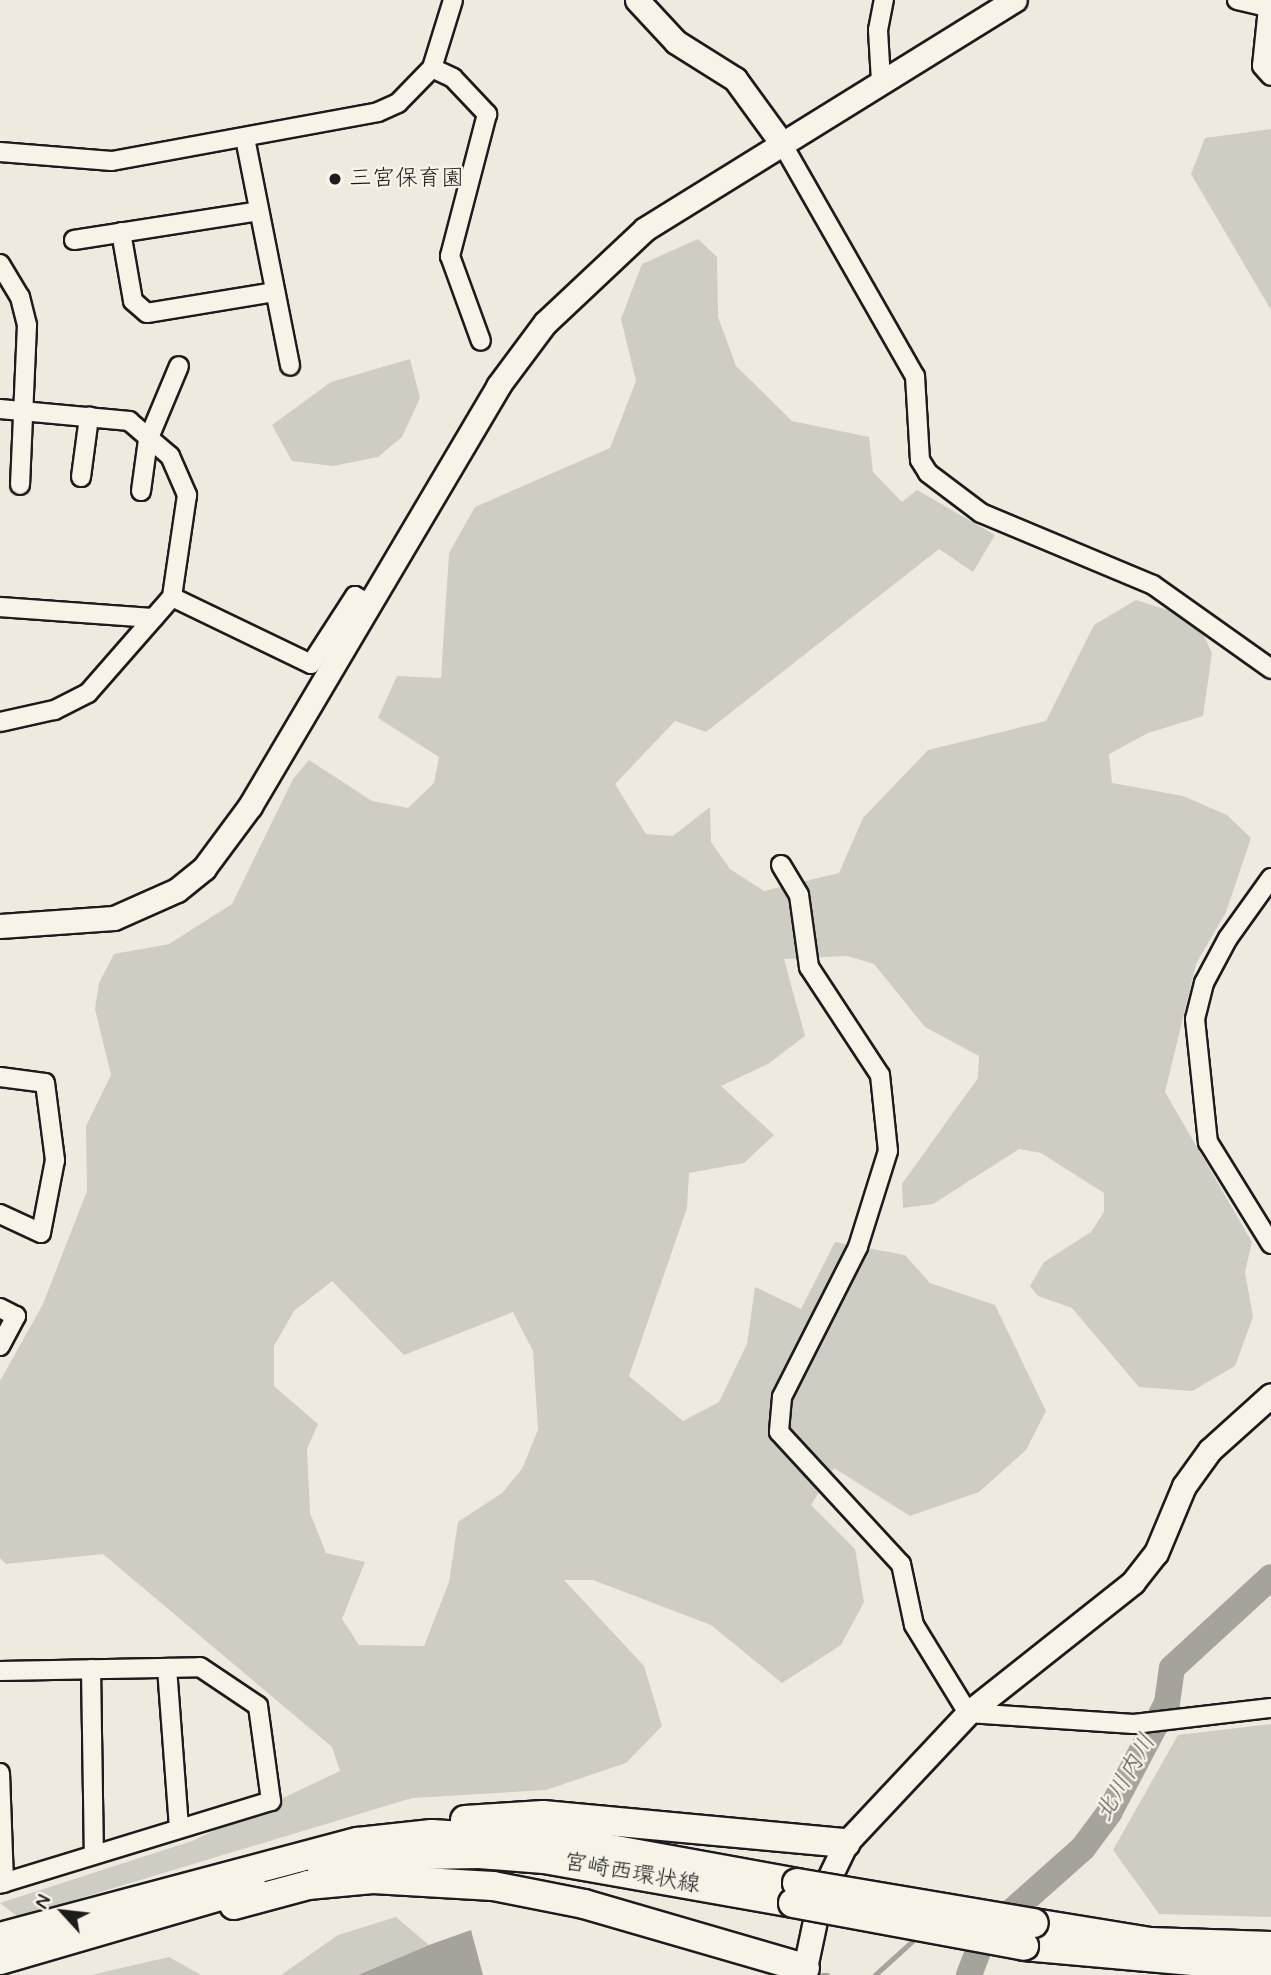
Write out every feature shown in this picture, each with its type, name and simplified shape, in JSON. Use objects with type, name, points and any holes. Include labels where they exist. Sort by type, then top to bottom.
[{"type":"main road","points":[[432,1834],[447,1823],[543,1815],[846,1843]]},
{"type":"main road","name":"宮崎西環状線","points":[[0,1937],[321,1851],[432,1834],[583,1844],[795,1893]]},
{"type":"main road","name":"宮崎西環状線","points":[[0,1960],[271,1881],[423,1855],[544,1859],[795,1893],[1029,1934],[1271,1968]]},
{"type":"main road","points":[[79,1939],[98,1941],[308,1885],[413,1877],[584,1904],[805,1971]]},
{"type":"main road","name":"宮崎西環状線","points":[[1029,1934],[1271,1946]]},
{"type":"street","points":[[0,152],[112,161],[378,112],[398,103],[432,68],[453,0]]},
{"type":"street","points":[[636,0],[676,42],[735,79],[783,145],[915,376],[920,460],[928,473],[993,519],[1153,585],[1271,669]]},
{"type":"street","points":[[881,81],[878,30],[884,0]]},
{"type":"street","points":[[0,926],[114,918],[177,890],[204,868],[250,806],[498,386],[545,323],[645,229],[1015,0]]},
{"type":"street","points":[[1237,0],[1269,8],[1262,66],[1271,76]]},
{"type":"street","points":[[432,68],[453,78],[487,114],[450,256],[481,341]]},
{"type":"street","points":[[245,138],[290,366]]},
{"type":"street","points":[[74,240],[260,211]]},
{"type":"street","points":[[121,232],[133,300],[147,313],[275,292]]},
{"type":"street","points":[[0,264],[20,297],[27,325],[20,485]]},
{"type":"street","points":[[141,491],[151,435],[179,366]]},
{"type":"street","points":[[0,409],[129,421],[151,435],[184,477],[187,495],[172,597],[88,693],[54,710],[0,722]]},
{"type":"street","points":[[81,477],[89,416]]},
{"type":"street","points":[[172,597],[312,664],[355,596],[371,604]]},
{"type":"street","points":[[0,607],[154,618]]},
{"type":"street","points":[[780,864],[799,895],[809,967],[880,1076],[888,1151],[858,1247],[782,1396],[779,1432],[901,1564],[914,1625],[968,1713]]},
{"type":"street","points":[[1271,878],[1204,983],[1195,1043],[1208,1142],[1271,1244]]},
{"type":"street","points":[[0,1077],[45,1083],[55,1160],[41,1233],[0,1214]]},
{"type":"street","points":[[0,1308],[16,1316],[0,1346]]},
{"type":"street","points":[[805,1971],[820,1898],[846,1843],[968,1713],[1133,1581],[1156,1553],[1184,1486],[1210,1450],[1271,1395]]},
{"type":"street","points":[[0,1671],[200,1667],[258,1706],[271,1801],[2,1883],[0,1773]]},
{"type":"street","points":[[167,1668],[179,1828]]},
{"type":"street","points":[[91,1669],[94,1854]]},
{"type":"street","points":[[968,1713],[1134,1724],[1271,1708]]},
{"type":"shaded area","points":[[1271,129],[1271,310],[1191,174],[1205,138]]},
{"type":"shaded area","points":[[698,239],[717,257],[718,317],[736,366],[792,421],[869,437],[873,472],[902,502],[917,490],[995,535],[973,572],[939,549],[706,732],[675,721],[615,784],[646,834],[673,836],[710,807],[711,842],[730,869],[764,891],[839,873],[863,818],[928,750],[1046,721],[1094,625],[1136,600],[1196,619],[1212,653],[1203,716],[1148,733],[1109,754],[1112,783],[1183,796],[1227,815],[1251,838],[1226,912],[1196,964],[1165,1092],[1252,1242],[1245,1272],[1253,1317],[1235,1366],[1192,1391],[1139,1387],[1072,1308],[1038,1296],[1030,1286],[1044,1262],[1091,1232],[1104,1212],[1104,1193],[1041,1153],[1019,1149],[933,1204],[903,1208],[902,1184],[978,1078],[979,1056],[925,1027],[874,964],[847,956],[784,959],[805,1036],[768,1064],[721,1086],[774,1135],[744,1163],[689,1173],[687,1208],[629,1376],[683,1421],[719,1402],[747,1344],[755,1287],[801,1309],[835,1242],[905,1255],[930,1283],[995,1305],[1046,1411],[1026,1450],[979,1492],[910,1516],[834,1468],[811,1505],[855,1549],[864,1602],[841,1645],[782,1683],[711,1625],[593,1580],[564,1580],[644,1666],[662,1726],[626,1763],[546,1790],[412,1798],[18,1917],[0,1903],[192,1841],[340,1771],[332,1747],[103,1554],[6,1564],[0,1558],[0,1381],[43,1304],[87,1191],[86,1126],[111,1075],[95,1009],[99,983],[114,954],[169,944],[232,904],[293,779],[309,760],[372,801],[408,808],[434,783],[439,757],[378,718],[397,676],[441,678],[449,553],[475,507],[610,448],[636,381],[621,319],[642,264]],"holes":[[[332,1281],[404,1355],[513,1312],[533,1351],[538,1430],[522,1469],[502,1493],[458,1522],[449,1582],[424,1646],[359,1645],[342,1619],[365,1562],[326,1553],[310,1513],[307,1449],[318,1424],[274,1386],[274,1346],[294,1311]]]},
{"type":"shaded area","points":[[410,359],[420,398],[402,437],[378,457],[333,466],[292,461],[272,425],[331,382]]},
{"type":"shaded area","points":[[1271,1724],[1271,1917],[1159,1914],[1113,1850],[1178,1735]]},
{"type":"shaded area","points":[[396,1917],[429,1945],[358,1975],[281,1975],[338,1935]]},
{"type":"shaded area","points":[[471,1930],[483,1975],[358,1975],[429,1945]]},
{"type":"shaded area","points":[[169,1957],[201,1975],[91,1975]]},
{"type":"waterway","name":"北川内川","points":[[969,1975],[980,1946],[1002,1920],[1083,1848],[1109,1813],[1167,1703],[1172,1668],[1271,1577]]},
{"type":"waterway","points":[[875,1975],[916,1938]]},
{"type":"waterway","points":[[820,1975],[828,1975]]},
{"type":"place","name":"三宮保育園","points":[[335,179]]}]
